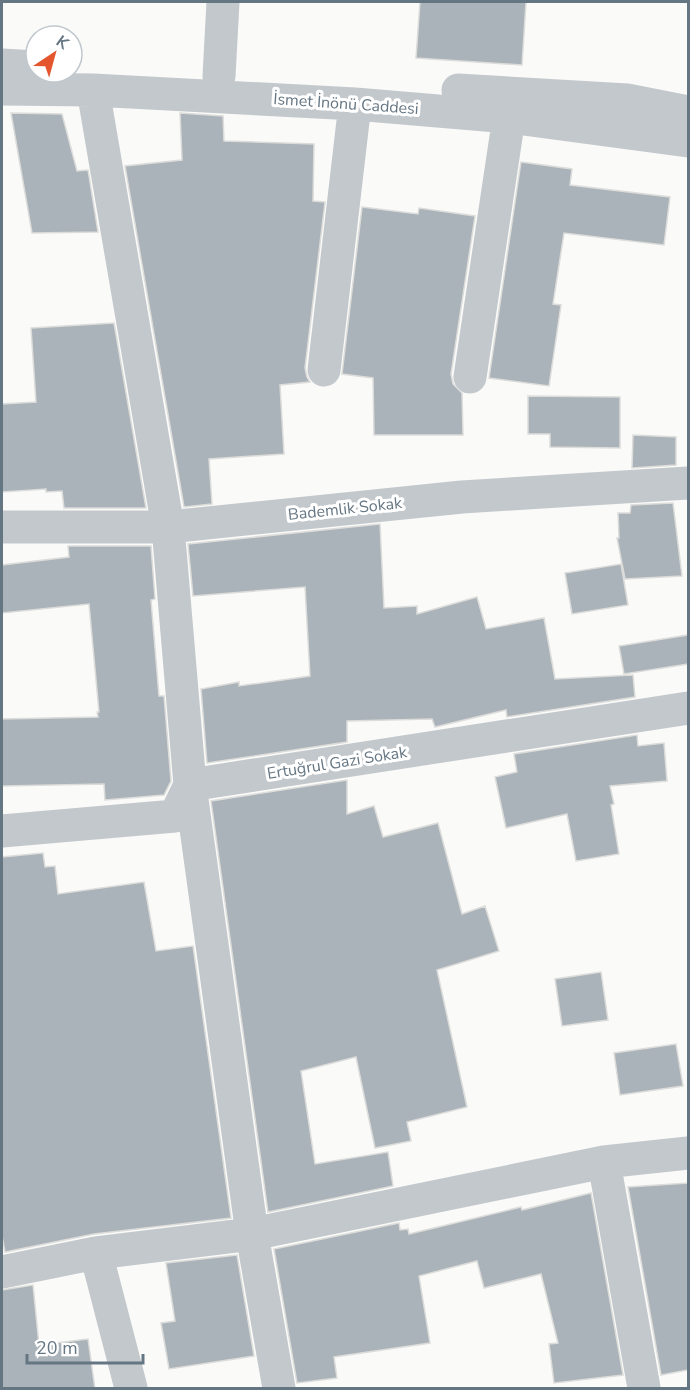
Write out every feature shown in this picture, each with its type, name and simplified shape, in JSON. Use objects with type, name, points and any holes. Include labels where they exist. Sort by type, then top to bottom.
[{"type":"street","points":[[219,76],[223,2]]},
{"type":"street","points":[[2,65],[24,66]]},
{"type":"street","points":[[84,79],[219,76],[627,100],[688,112]]},
{"type":"street","name":"İsmet İnönü Caddesi","points":[[84,79],[509,117],[688,141]]},
{"type":"street","name":"İsmet İnönü Caddesi","points":[[2,89],[42,84]]},
{"type":"street","points":[[84,84],[168,528],[190,785],[252,1234],[279,1389]]},
{"type":"street","points":[[324,370],[355,104]]},
{"type":"street","points":[[470,377],[509,117]]},
{"type":"street","name":"Bademlik Sokak","points":[[2,527],[168,528],[462,497],[688,483]]},
{"type":"street","name":"Ertuğrul Gazi Sokak","points":[[190,785],[688,708]]},
{"type":"street","points":[[2,831],[174,816],[190,785]]},
{"type":"street","points":[[2,1272],[96,1252],[252,1234],[604,1162],[688,1153]]},
{"type":"street","points":[[604,1162],[644,1389]]},
{"type":"street","points":[[96,1252],[131,1389]]},
{"type":"building","points":[[420,2],[526,2],[522,65],[416,58]]},
{"type":"building","points":[[11,113],[62,114],[77,171],[88,170],[98,232],[32,233]]},
{"type":"building","points":[[180,113],[223,116],[224,141],[314,144],[313,201],[325,202],[305,368],[310,382],[280,385],[284,454],[209,459],[212,504],[184,507],[125,166],[182,160]]},
{"type":"building","points":[[521,162],[572,169],[570,185],[670,197],[664,245],[564,233],[553,304],[561,305],[549,386],[489,378]]},
{"type":"building","points":[[362,207],[418,214],[419,208],[475,216],[451,374],[453,384],[462,393],[463,435],[374,435],[373,378],[342,374]]},
{"type":"building","points":[[114,323],[146,508],[64,508],[62,491],[46,492],[46,489],[2,492],[2,404],[36,402],[31,328]]},
{"type":"building","points":[[528,396],[620,397],[620,448],[550,447],[550,434],[528,434]]},
{"type":"building","points":[[633,435],[676,437],[676,465],[632,468]]},
{"type":"building","points":[[673,503],[682,576],[625,579],[617,538],[619,538],[618,513],[630,513],[631,505]]},
{"type":"building","points":[[380,524],[384,608],[417,606],[417,614],[477,597],[486,629],[544,618],[555,679],[633,675],[635,697],[507,717],[506,710],[435,727],[432,719],[347,721],[347,742],[207,763],[201,689],[239,682],[239,686],[310,676],[305,587],[193,596],[188,544]]},
{"type":"building","points":[[68,546],[151,546],[155,599],[151,600],[159,696],[164,696],[171,781],[164,795],[105,800],[104,784],[2,786],[2,719],[98,717],[89,604],[2,613],[2,565],[69,557]]},
{"type":"building","points":[[621,564],[628,605],[572,614],[565,573]]},
{"type":"building","points":[[688,635],[688,664],[624,674],[619,646]]},
{"type":"building","points":[[637,735],[638,746],[664,743],[667,781],[610,786],[619,854],[576,861],[567,814],[506,828],[495,777],[517,772],[514,754]]},
{"type":"building","points":[[347,780],[347,814],[374,806],[383,837],[438,823],[462,914],[485,906],[499,951],[437,970],[467,1107],[407,1122],[411,1141],[375,1148],[356,1057],[301,1071],[315,1164],[388,1152],[393,1186],[268,1212],[211,801]]},
{"type":"building","points":[[43,853],[45,867],[55,866],[58,894],[144,882],[156,951],[193,946],[231,1218],[94,1234],[5,1252],[2,1236],[2,857]]},
{"type":"building","points":[[601,972],[608,1020],[562,1026],[555,979]]},
{"type":"building","points":[[676,1044],[683,1086],[620,1095],[614,1053]]},
{"type":"building","points":[[688,1183],[688,1370],[661,1375],[628,1187]]},
{"type":"building","points":[[591,1193],[623,1375],[554,1383],[549,1344],[558,1343],[541,1274],[484,1288],[477,1261],[419,1276],[430,1343],[334,1357],[337,1378],[297,1383],[274,1249],[399,1223],[400,1230],[408,1229],[409,1234]]},
{"type":"building","points":[[237,1255],[254,1356],[169,1369],[161,1323],[175,1321],[166,1263]]},
{"type":"building","points":[[33,1285],[39,1345],[88,1339],[95,1389],[2,1389],[2,1290]]}]
